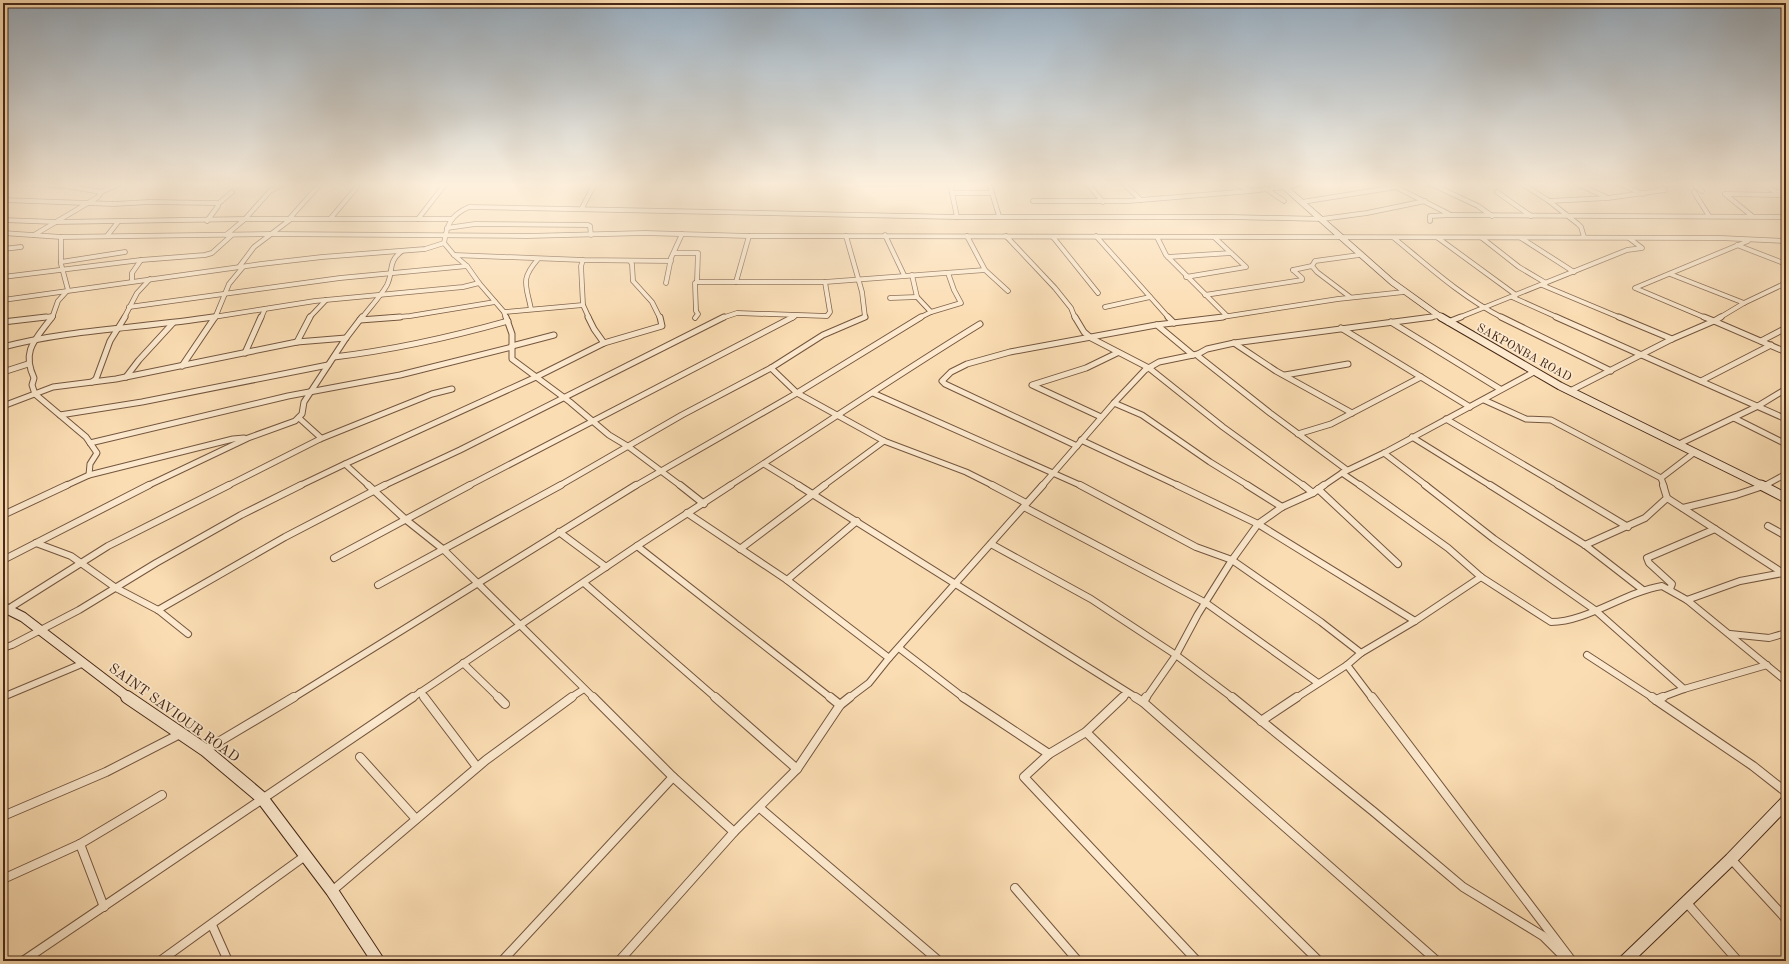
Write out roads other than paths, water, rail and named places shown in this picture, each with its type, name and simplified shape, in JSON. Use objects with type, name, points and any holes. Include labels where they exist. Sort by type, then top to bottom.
[{"type":"main road","name":"SAKPONBA ROAD","points":[[1331,228],[1359,255],[1404,292],[1448,322],[1570,391],[1786,498]]},
{"type":"main road","name":"SAINT SAVIOUR ROAD","points":[[5,608],[23,617],[144,710],[205,750],[262,798],[332,891],[378,961]]},
{"type":"main road","points":[[1625,961],[1732,859],[1786,802]]},
{"type":"street","points":[[34,235],[46,228]]},
{"type":"street","points":[[107,236],[113,228]]},
{"type":"street","points":[[226,235],[234,228]]},
{"type":"street","points":[[182,366],[202,339],[216,315],[236,273],[242,267],[245,255],[279,228]]},
{"type":"street","points":[[447,228],[445,245],[467,266],[479,284],[504,312],[512,334],[512,359],[565,398],[609,435],[629,447],[704,504]]},
{"type":"street","points":[[590,228],[591,235]]},
{"type":"street","points":[[1581,228],[1584,238]]},
{"type":"street","points":[[3,233],[61,237],[271,234],[445,236],[591,235],[644,233],[749,236],[885,235],[1054,237],[1721,238],[1786,241]]},
{"type":"street","points":[[666,283],[671,261],[682,234]]},
{"type":"street","points":[[3,277],[141,260],[208,255],[215,251],[232,235]]},
{"type":"street","points":[[885,235],[904,275]]},
{"type":"street","points":[[736,282],[749,236]]},
{"type":"street","points":[[378,585],[629,447],[682,415],[771,368],[823,335],[865,316],[862,292],[846,236]]},
{"type":"street","points":[[967,236],[985,270],[1008,291]]},
{"type":"street","points":[[1006,236],[1055,288],[1071,308],[1084,332],[1090,338],[1149,368],[1223,427],[1316,491],[1398,564]]},
{"type":"street","points":[[1096,236],[1174,323]]},
{"type":"street","points":[[61,237],[59,245],[61,262],[60,270],[68,290]]},
{"type":"street","points":[[1054,237],[1098,293]]},
{"type":"street","points":[[1157,237],[1168,257],[1186,277],[1227,316]]},
{"type":"street","points":[[1186,277],[1246,267],[1214,237]]},
{"type":"street","points":[[1394,238],[1431,269],[1485,309],[1611,370]]},
{"type":"street","points":[[1438,238],[1514,296],[1786,419]]},
{"type":"street","points":[[1482,238],[1519,267],[1544,284],[1672,340]]},
{"type":"street","points":[[1521,238],[1574,272]]},
{"type":"street","points":[[1448,322],[1485,309],[1627,250],[1642,248],[1629,238]]},
{"type":"street","points":[[1750,240],[1702,258],[1670,274],[1635,288],[1786,352]]},
{"type":"street","points":[[1776,241],[1786,246]]},
{"type":"street","points":[[3,300],[132,281],[330,256],[402,251],[445,245]]},
{"type":"street","points":[[1737,245],[1786,264]]},
{"type":"street","points":[[3,249],[21,247]]},
{"type":"street","points":[[3,560],[110,504],[248,438],[286,425],[299,418],[302,414],[304,402],[346,338],[389,281],[391,263],[395,255],[402,251]]},
{"type":"street","points":[[61,262],[125,252]]},
{"type":"street","points":[[674,253],[698,253],[697,282],[694,291],[696,311],[698,314],[695,318]]},
{"type":"street","points":[[1168,257],[1231,254]]},
{"type":"street","points":[[454,255],[633,262],[671,261]]},
{"type":"street","points":[[460,260],[465,255]]},
{"type":"street","points":[[1205,295],[1302,280],[1302,278],[1293,270],[1312,266],[1315,261],[1359,255]]},
{"type":"street","points":[[531,308],[530,298],[525,289],[525,281],[528,270],[538,259]]},
{"type":"street","points":[[132,281],[132,273],[141,260]]},
{"type":"street","points":[[583,260],[581,266],[583,305],[594,329],[604,342]]},
{"type":"street","points":[[3,648],[41,630],[116,588],[156,563],[241,516],[345,464],[536,377],[604,342],[662,326],[655,307],[643,290],[633,281],[633,262]]},
{"type":"street","points":[[129,307],[226,292],[389,272],[467,266]]},
{"type":"street","points":[[1312,266],[1317,272],[1350,297]]},
{"type":"street","points":[[697,282],[825,282],[985,270]]},
{"type":"street","points":[[205,750],[342,669],[479,584],[559,532],[692,452],[797,393],[912,321],[931,312],[961,303],[954,290],[948,273]]},
{"type":"street","points":[[1670,274],[1744,303]]},
{"type":"street","points":[[912,275],[917,297],[931,312]]},
{"type":"street","points":[[90,382],[96,379],[110,341],[119,328],[137,293],[150,279]]},
{"type":"street","points":[[158,610],[285,537],[373,491],[565,398],[732,313],[795,316],[822,316],[830,314],[825,282]]},
{"type":"street","points":[[1570,391],[1672,340],[1714,321],[1744,303],[1786,283]]},
{"type":"street","points":[[3,347],[36,338],[173,323],[216,315],[326,300],[463,287],[479,284]]},
{"type":"street","points":[[68,290],[58,301],[53,316],[36,338],[28,355],[28,364],[34,378],[32,385],[35,394],[86,437],[97,454],[90,464],[89,475]]},
{"type":"street","points":[[1404,292],[1350,297],[1227,316],[1156,325],[1090,338],[1052,343],[981,360],[963,366],[944,378],[942,381],[945,384],[1258,524],[1414,621]]},
{"type":"street","points":[[890,298],[917,297]]},
{"type":"street","points":[[1105,307],[1150,297]]},
{"type":"street","points":[[298,342],[309,318],[326,300]]},
{"type":"street","points":[[360,320],[410,316],[495,302]]},
{"type":"street","points":[[504,312],[531,308],[583,305]]},
{"type":"street","points":[[245,353],[265,308]]},
{"type":"street","points":[[3,322],[53,316]]},
{"type":"street","points":[[334,558],[405,519],[593,422],[696,366],[795,316]]},
{"type":"street","points":[[619,961],[734,832],[760,808],[797,769],[840,705],[869,683],[888,658],[899,648],[991,544],[1101,416],[1149,368],[1159,362],[1196,354],[1207,349],[1234,343],[1439,316]]},
{"type":"street","points":[[334,357],[375,352],[508,321]]},
{"type":"street","points":[[1391,322],[1500,390]]},
{"type":"street","points":[[126,377],[139,360],[173,323]]},
{"type":"street","points":[[26,960],[262,798],[637,546],[838,416],[908,368],[980,324]]},
{"type":"street","points":[[1156,325],[1196,354],[1233,385],[1344,471],[1448,548],[1481,577],[1551,622],[1558,622],[1595,610],[1643,590],[1662,586],[1688,600],[1786,681]]},
{"type":"street","points":[[1341,328],[1470,407]]},
{"type":"street","points":[[1761,341],[1786,328]]},
{"type":"street","points":[[90,444],[133,432],[400,375],[554,336]]},
{"type":"street","points":[[3,406],[53,387],[126,377],[298,342],[346,338]]},
{"type":"street","points":[[1234,343],[1284,375],[1292,376],[1348,364]]},
{"type":"street","points":[[1701,381],[1771,346]]},
{"type":"street","points":[[1101,416],[1032,386],[1037,383],[1086,368],[1117,353]]},
{"type":"street","points":[[3,372],[28,364]]},
{"type":"street","points":[[60,415],[142,402],[328,366]]},
{"type":"street","points":[[771,368],[797,393],[884,441],[966,472],[1206,603],[1318,683]]},
{"type":"street","points":[[1143,702],[1176,655],[1198,614],[1232,560],[1258,524],[1282,507],[1316,491],[1344,471],[1384,453],[1534,372]]},
{"type":"street","points":[[1292,376],[1352,413]]},
{"type":"street","points":[[1298,434],[1331,424],[1422,377]]},
{"type":"street","points":[[5,608],[135,531],[320,439],[426,396],[452,389]]},
{"type":"street","points":[[1679,444],[1758,406],[1786,389]]},
{"type":"street","points":[[873,393],[1095,492],[1196,547],[1232,560],[1321,622],[1361,653]]},
{"type":"street","points":[[1484,400],[1526,419],[1551,420],[1661,478],[1667,498],[1784,574]]},
{"type":"street","points":[[1114,402],[1148,419],[1210,462],[1282,507]]},
{"type":"street","points":[[299,418],[320,437],[320,439]]},
{"type":"street","points":[[1734,418],[1786,444]]},
{"type":"street","points":[[1446,419],[1628,527]]},
{"type":"street","points":[[1412,437],[1585,545],[1643,590]]},
{"type":"street","points":[[3,515],[89,475],[233,439],[248,438]]},
{"type":"street","points":[[740,550],[815,495],[884,441]]},
{"type":"street","points":[[1661,478],[1695,452]]},
{"type":"street","points":[[1384,453],[1494,539],[1595,610],[1684,689]]},
{"type":"street","points":[[345,464],[405,519],[444,550],[479,584],[518,626],[673,777],[734,832]]},
{"type":"street","points":[[764,464],[1143,702],[1437,961]]},
{"type":"street","points":[[1683,508],[1763,487],[1786,474]]},
{"type":"street","points":[[1585,545],[1628,527],[1645,518],[1667,498]]},
{"type":"street","points":[[687,513],[740,550],[787,580],[888,658]]},
{"type":"street","points":[[787,580],[856,521]]},
{"type":"street","points":[[1768,526],[1786,536]]},
{"type":"street","points":[[1670,589],[1672,584],[1649,563],[1646,558],[1716,529]]},
{"type":"street","points":[[559,532],[606,567]]},
{"type":"street","points":[[36,543],[58,550],[81,562],[116,588],[158,610],[188,634]]},
{"type":"street","points":[[991,544],[1091,599],[1176,655],[1374,812],[1463,887],[1544,936],[1568,961]]},
{"type":"street","points":[[637,546],[840,705]]},
{"type":"street","points":[[1688,600],[1740,582],[1784,574]]},
{"type":"street","points":[[1261,721],[1347,665],[1361,653],[1414,621],[1481,577]]},
{"type":"street","points":[[584,583],[797,769]]},
{"type":"street","points":[[1730,634],[1770,638],[1786,633]]},
{"type":"street","points":[[899,648],[964,698],[1049,754]]},
{"type":"street","points":[[1587,655],[1753,766],[1786,792]]},
{"type":"street","points":[[3,697],[84,663]]},
{"type":"street","points":[[464,663],[505,704]]},
{"type":"street","points":[[1347,665],[1572,961]]},
{"type":"street","points":[[1656,700],[1684,689],[1767,665]]},
{"type":"street","points":[[332,891],[477,767],[547,712],[584,689]]},
{"type":"street","points":[[420,692],[477,767]]},
{"type":"street","points":[[1128,693],[1086,732],[1049,754],[1024,778],[1197,961]]},
{"type":"street","points":[[1086,732],[1319,961]]},
{"type":"street","points":[[3,816],[106,772],[181,733]]},
{"type":"street","points":[[360,757],[416,819]]},
{"type":"street","points":[[502,961],[673,777]]},
{"type":"street","points":[[3,879],[80,844],[162,795]]},
{"type":"street","points":[[760,808],[938,961]]},
{"type":"street","points":[[80,844],[104,907]]},
{"type":"street","points":[[160,961],[212,925],[305,856]]},
{"type":"street","points":[[1732,859],[1786,919]]},
{"type":"street","points":[[1015,888],[1078,961]]},
{"type":"street","points":[[1686,902],[1738,961]]},
{"type":"street","points":[[212,925],[228,961]]}]
